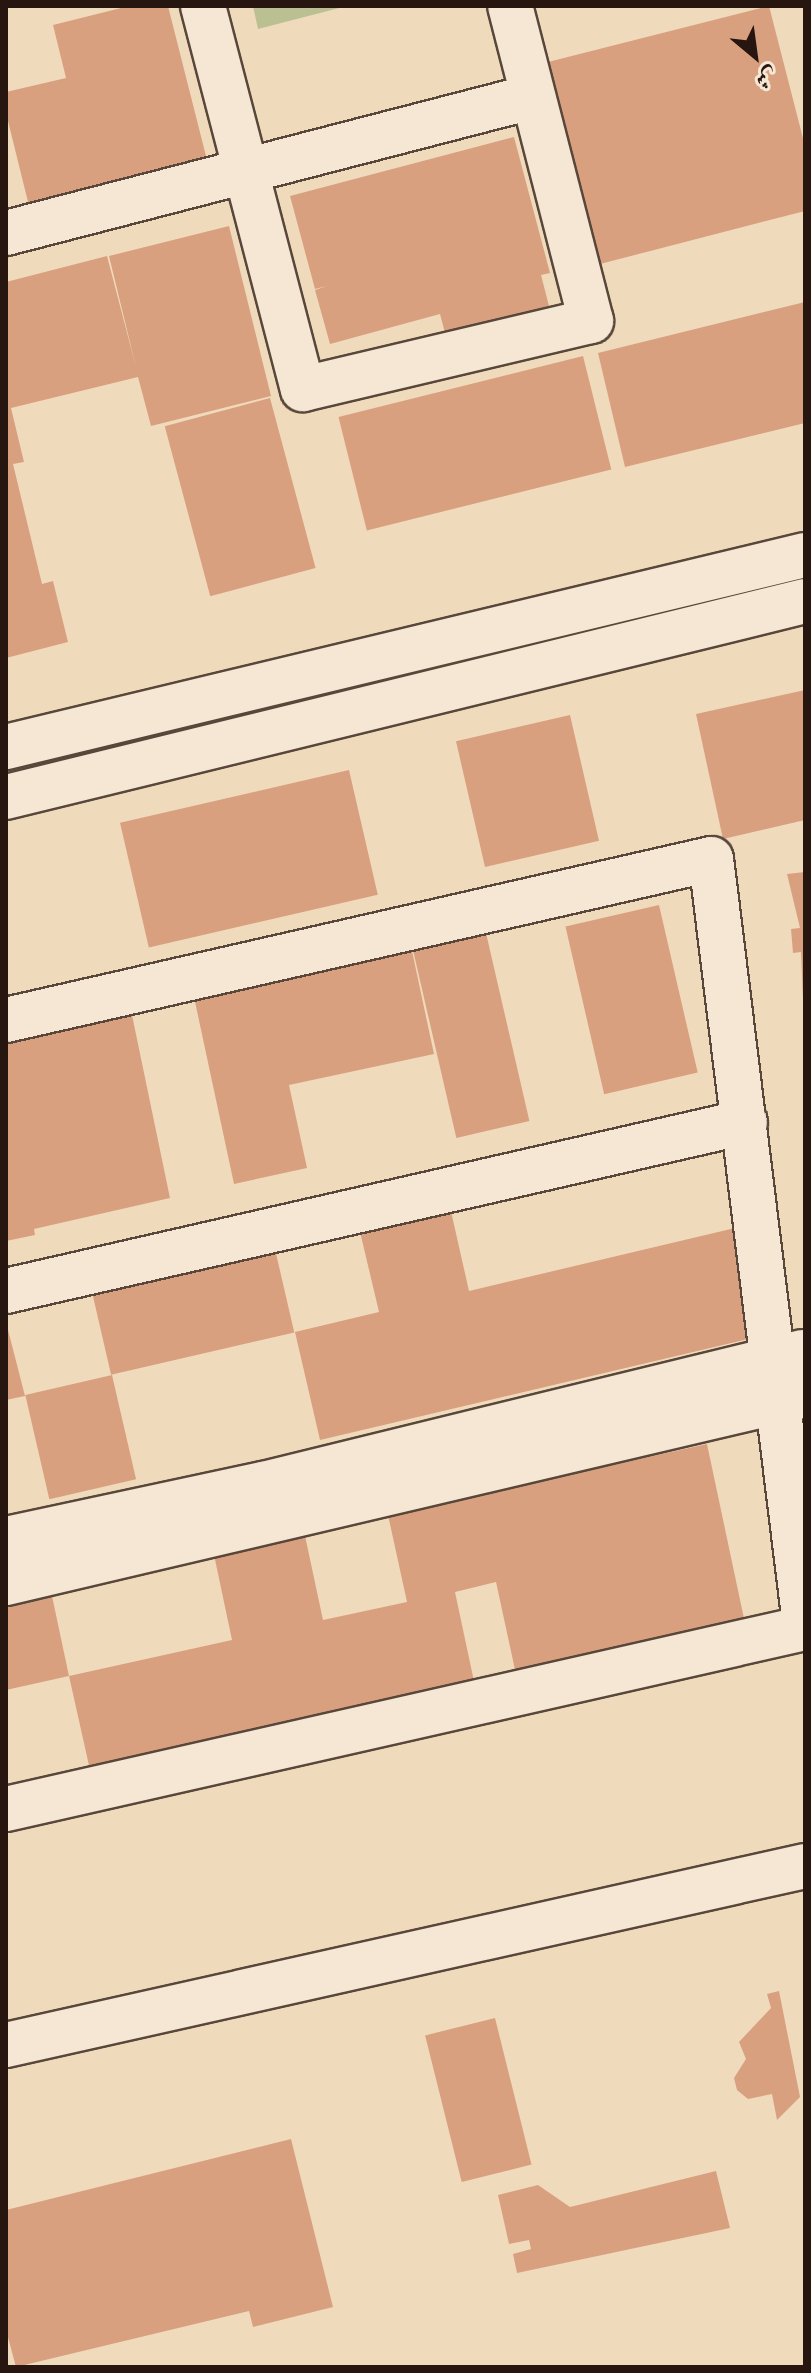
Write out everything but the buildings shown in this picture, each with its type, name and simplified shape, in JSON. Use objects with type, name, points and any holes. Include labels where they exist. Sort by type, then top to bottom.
[{"type":"street","points":[[203,6],[243,174],[303,389],[591,321],[510,6]]},
{"type":"street","points":[[6,233],[531,97]]},
{"type":"street","points":[[6,747],[805,555]]},
{"type":"street","points":[[6,797],[805,601]]},
{"type":"street","points":[[6,1020],[711,859],[745,1122],[790,1355],[805,1626],[6,1809]]},
{"type":"street","points":[[6,1291],[745,1122]]},
{"type":"street","points":[[6,1539],[263,1484],[790,1355]]},
{"type":"street","points":[[6,1583],[793,1398]]},
{"type":"street","points":[[6,2045],[805,1866]]},
{"type":"green space","points":[[253,6],[347,6],[258,29]]}]
